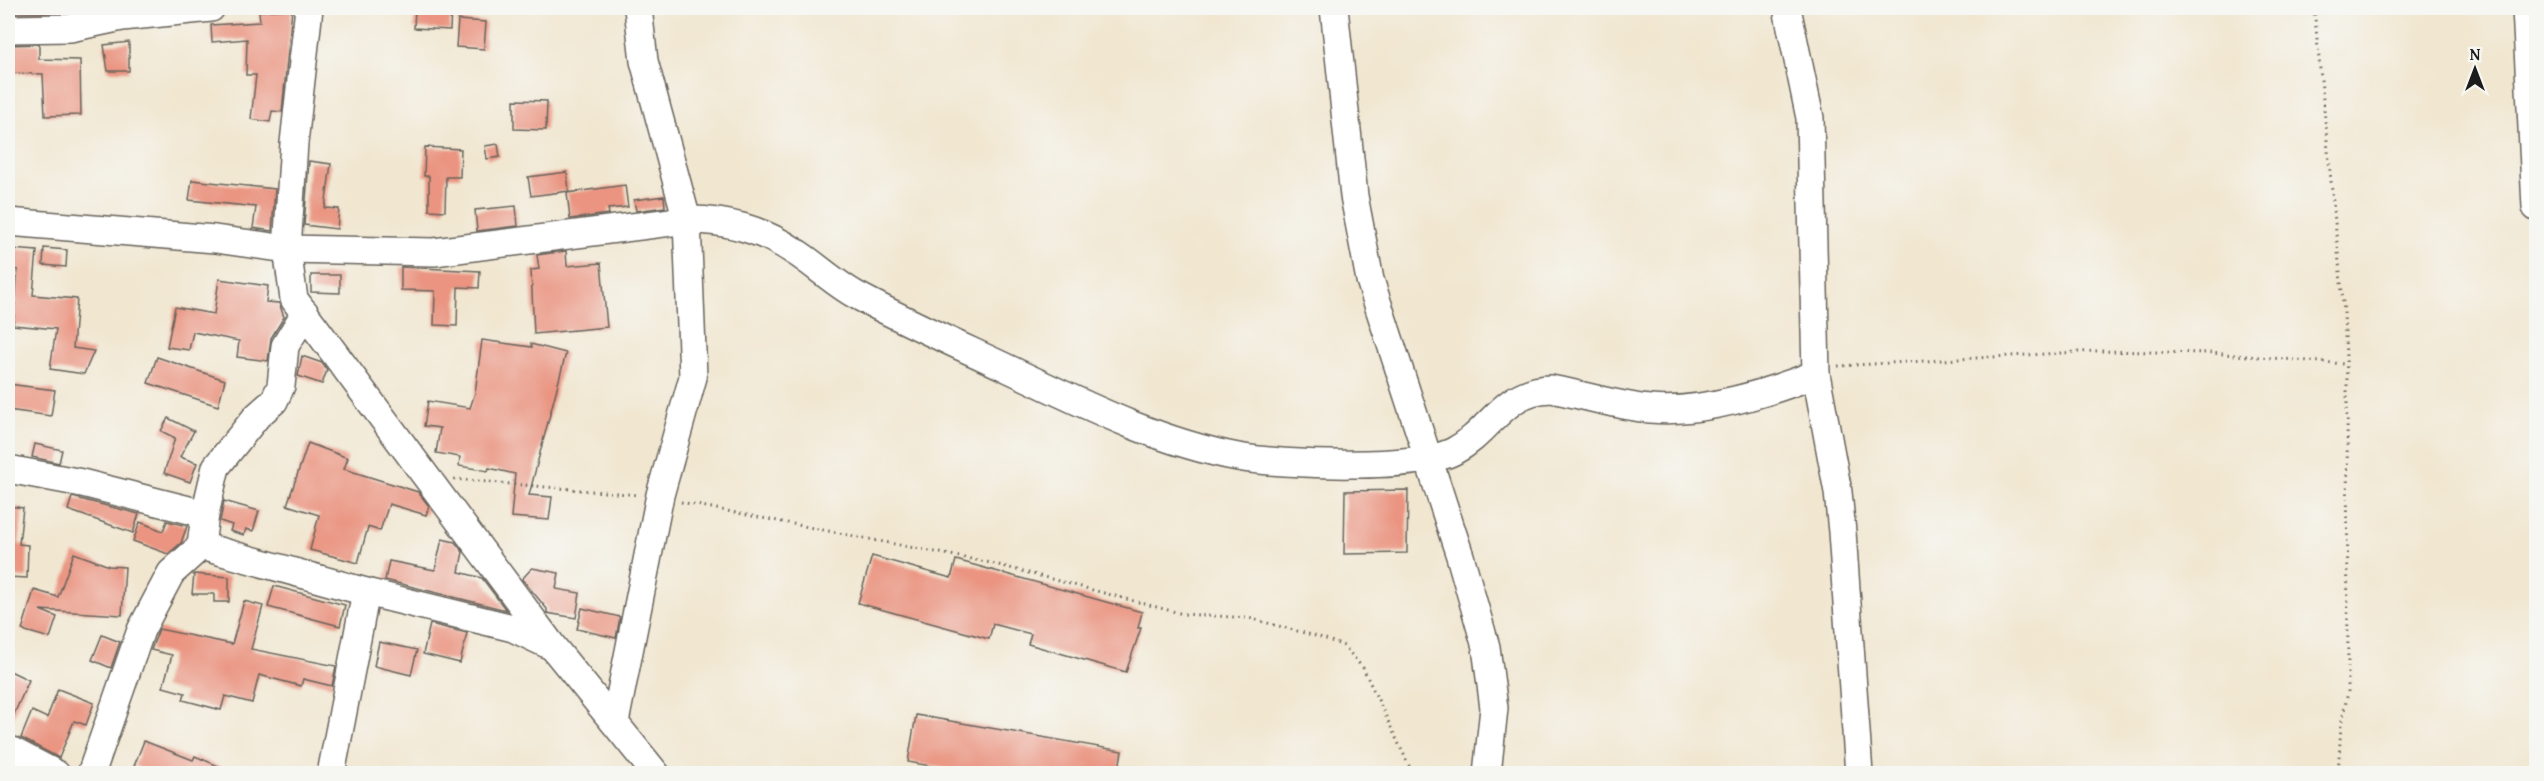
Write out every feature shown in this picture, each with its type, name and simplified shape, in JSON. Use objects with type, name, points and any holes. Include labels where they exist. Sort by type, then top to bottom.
[{"type":"street","points":[[8,29],[70,28],[122,16],[211,8]]},
{"type":"street","points":[[309,8],[294,143],[287,249],[294,299],[553,647],[656,774]]},
{"type":"street","points":[[615,722],[660,497],[693,377],[687,220],[644,62],[638,8]]},
{"type":"street","points":[[1334,8],[1361,242],[1370,280],[1486,647],[1494,708],[1487,774]]},
{"type":"street","points":[[1787,8],[1810,118],[1817,370],[1838,492],[1848,588],[1859,774]]},
{"type":"street","points":[[2526,8],[2536,207]]},
{"type":"street","points":[[8,222],[215,239],[287,249],[434,252],[687,220],[723,222],[765,235],[793,249],[852,293],[876,306],[1059,392],[1166,439],[1240,458],[1398,463],[1428,460],[1454,451],[1518,396],[1535,389],[1551,389],[1652,409],[1728,401],[1773,391],[1817,370]]},
{"type":"street","points":[[91,774],[141,630],[171,573],[201,546],[205,514],[216,467],[257,416],[274,401],[281,386],[285,346],[305,313]]},
{"type":"street","points":[[8,469],[82,483],[205,514]]},
{"type":"street","points":[[201,546],[366,592],[513,628],[553,647]]},
{"type":"street","points":[[331,774],[366,592]]},
{"type":"street","points":[[8,749],[56,774]]},
{"type":"path","points":[[2314,8],[2344,313],[2348,692],[2342,725],[2338,774]]},
{"type":"path","points":[[1817,370],[2096,351],[2211,353],[2345,364]]},
{"type":"path","points":[[427,477],[660,497],[992,563],[1183,614],[1249,618],[1323,638],[1344,646],[1363,668],[1413,774]]},
{"type":"building","points":[[11,8],[66,8],[67,12],[11,13]]},
{"type":"building","points":[[415,8],[451,9],[450,30],[414,28]]},
{"type":"building","points":[[292,9],[282,112],[272,111],[270,122],[251,119],[256,75],[246,75],[247,39],[212,42],[211,25],[260,22],[259,11]]},
{"type":"building","points":[[458,20],[486,22],[484,49],[456,47]]},
{"type":"building","points":[[129,42],[129,71],[108,71],[104,45]]},
{"type":"building","points":[[39,44],[39,59],[80,60],[81,115],[45,116],[43,74],[8,73],[8,45]]},
{"type":"building","points":[[514,100],[547,101],[546,130],[514,129]]},
{"type":"building","points":[[498,144],[500,157],[487,159],[485,146]]},
{"type":"building","points":[[425,147],[461,149],[460,177],[446,177],[445,211],[429,210],[429,176],[424,176]]},
{"type":"building","points":[[309,161],[331,164],[325,208],[339,209],[337,229],[304,225]]},
{"type":"building","points":[[567,172],[569,191],[531,196],[528,177]]},
{"type":"building","points":[[192,180],[275,189],[272,231],[253,228],[256,207],[189,200]]},
{"type":"building","points":[[625,185],[628,207],[608,209],[609,214],[570,219],[567,193]]},
{"type":"building","points":[[664,196],[665,207],[636,211],[634,200]]},
{"type":"building","points":[[516,206],[518,226],[477,231],[475,210]]},
{"type":"building","points":[[44,248],[67,250],[66,267],[43,265]]},
{"type":"building","points":[[11,249],[37,251],[33,295],[77,299],[73,348],[94,351],[84,374],[50,369],[56,329],[13,325],[18,270],[9,269]]},
{"type":"building","points":[[566,251],[567,266],[601,263],[607,327],[534,334],[531,270],[539,269],[537,255]]},
{"type":"building","points":[[401,267],[480,271],[479,288],[458,287],[457,326],[434,325],[435,291],[401,290]]},
{"type":"building","points":[[311,275],[340,275],[340,293],[311,292]]},
{"type":"building","points":[[219,279],[268,286],[266,302],[279,303],[284,317],[271,338],[268,361],[237,357],[239,341],[193,332],[189,350],[167,347],[175,307],[214,314]]},
{"type":"building","points":[[482,340],[532,347],[531,344],[566,353],[529,495],[552,497],[549,520],[511,517],[515,474],[489,468],[488,471],[459,466],[460,457],[436,453],[440,428],[424,426],[428,401],[470,408],[475,393]]},
{"type":"building","points":[[302,356],[322,363],[327,370],[322,384],[298,376]]},
{"type":"building","points":[[157,357],[225,380],[218,406],[148,383]]},
{"type":"building","points":[[8,384],[55,390],[51,416],[8,410]]},
{"type":"building","points":[[168,418],[194,431],[180,457],[197,463],[190,482],[164,473],[175,438],[161,431]]},
{"type":"building","points":[[308,443],[348,458],[344,469],[418,492],[429,506],[426,515],[389,504],[380,531],[368,527],[358,563],[310,550],[319,515],[287,505]]},
{"type":"building","points":[[35,444],[62,450],[59,463],[32,457]]},
{"type":"building","points":[[1408,490],[1407,553],[1344,554],[1345,491]]},
{"type":"building","points":[[72,497],[139,514],[133,533],[68,510]]},
{"type":"building","points":[[224,501],[259,511],[253,531],[246,529],[244,535],[230,531],[232,525],[220,521]]},
{"type":"building","points":[[9,506],[23,508],[19,544],[28,545],[27,578],[8,577]]},
{"type":"building","points":[[167,521],[187,526],[181,543],[168,554],[133,541],[140,522],[163,531]]},
{"type":"building","points":[[442,539],[455,542],[463,552],[459,572],[482,578],[506,610],[385,580],[389,561],[435,570]]},
{"type":"building","points":[[74,553],[109,566],[125,567],[122,615],[40,610],[57,617],[50,638],[22,630],[34,590],[58,597]]},
{"type":"building","points":[[872,556],[951,578],[956,560],[1142,612],[1138,628],[1141,628],[1126,672],[1028,644],[1031,634],[993,624],[989,639],[858,603]]},
{"type":"building","points":[[532,568],[559,573],[556,589],[580,593],[576,618],[547,613],[547,609],[522,579]]},
{"type":"building","points":[[194,574],[229,577],[229,602],[214,602],[214,594],[192,594]]},
{"type":"building","points":[[274,586],[345,605],[340,626],[268,607]]},
{"type":"building","points":[[244,601],[263,606],[251,649],[336,666],[332,686],[303,679],[301,686],[259,675],[252,703],[225,696],[221,710],[183,700],[185,693],[163,687],[172,655],[151,650],[159,629],[232,644]]},
{"type":"building","points":[[582,608],[620,617],[616,638],[577,629]]},
{"type":"building","points":[[430,624],[467,633],[460,663],[423,654]]},
{"type":"building","points":[[102,635],[120,642],[111,668],[92,660]]},
{"type":"building","points":[[379,642],[417,650],[411,675],[374,666]]},
{"type":"building","points":[[8,670],[29,680],[8,728]]},
{"type":"building","points":[[58,689],[94,703],[86,725],[74,721],[59,758],[21,738],[32,711],[47,718]]},
{"type":"building","points":[[916,715],[1122,751],[1118,774],[975,774],[908,762]]},
{"type":"building","points":[[144,741],[193,760],[195,756],[237,774],[153,774],[134,766]]}]
